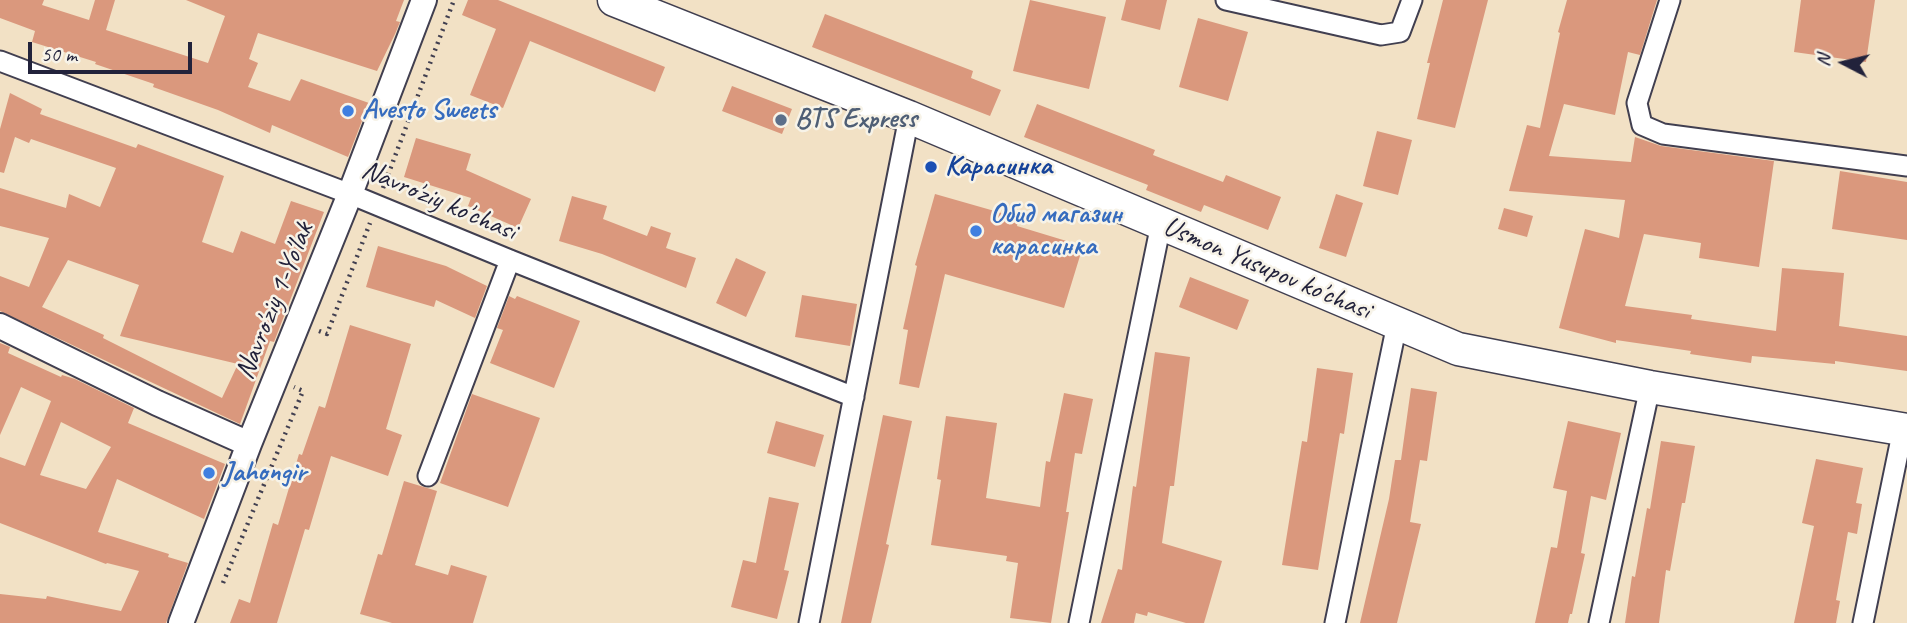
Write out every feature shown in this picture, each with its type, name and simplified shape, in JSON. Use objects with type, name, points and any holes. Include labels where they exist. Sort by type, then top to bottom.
[{"type":"main road","name":"Usmon Yusupov ko'chasi","points":[[614,0],[909,117],[1458,349],[1650,387],[1905,429]]},
{"type":"street","name":"Navro'ziy 1-Yo'lak","points":[[181,623],[424,0]]},
{"type":"street","points":[[1226,0],[1381,35],[1400,32],[1412,0]]},
{"type":"street","points":[[1670,0],[1637,103],[1642,125],[1663,134],[1907,166]]},
{"type":"street","name":"Navro'ziy ko'chasi","points":[[0,61],[350,194],[855,397]]},
{"type":"street","points":[[809,623],[909,117]]},
{"type":"street","points":[[1079,623],[1161,224]]},
{"type":"street","points":[[428,477],[510,260]]},
{"type":"street","points":[[1335,623],[1397,324]]},
{"type":"street","points":[[0,326],[249,444]]},
{"type":"street","points":[[1599,623],[1650,387]]},
{"type":"street","points":[[1863,623],[1905,429]]},
{"type":"path","points":[[298,323],[327,334],[454,0]]},
{"type":"path","points":[[223,584],[303,391]]},
{"type":"building","points":[[0,0],[44,0],[42,5],[89,20],[95,0],[115,0],[106,30],[208,63],[225,16],[186,0],[404,0],[396,21],[400,22],[377,71],[258,33],[249,59],[258,63],[248,87],[290,101],[301,79],[369,103],[348,157],[272,125],[270,133],[218,110],[153,87],[154,84],[32,42],[35,31],[0,18]]},
{"type":"building","points":[[468,0],[498,0],[665,67],[655,92],[530,41],[503,108],[470,95],[496,29],[462,15]]},
{"type":"building","points":[[1030,0],[1106,17],[1089,89],[1013,71]]},
{"type":"building","points":[[1126,0],[1167,0],[1160,30],[1121,20]]},
{"type":"building","points":[[1443,0],[1488,0],[1455,128],[1417,119],[1430,63],[1427,63]]},
{"type":"building","points":[[1567,0],[1657,0],[1640,55],[1628,52],[1615,115],[1564,104],[1549,156],[1631,162],[1635,137],[1661,146],[1774,161],[1759,267],[1699,258],[1701,243],[1644,234],[1625,306],[1776,331],[1782,268],[1844,273],[1839,326],[1907,336],[1907,371],[1835,361],[1835,364],[1752,356],[1751,363],[1690,354],[1691,351],[1616,340],[1616,343],[1559,328],[1585,229],[1619,238],[1625,200],[1509,191],[1527,125],[1540,128],[1560,33],[1558,32]]},
{"type":"building","points":[[1801,0],[1875,0],[1866,62],[1794,52]]},
{"type":"building","points":[[825,14],[973,71],[971,78],[1001,90],[990,116],[812,47]]},
{"type":"building","points":[[1198,18],[1248,32],[1228,101],[1179,87]]},
{"type":"building","points":[[732,86],[792,109],[782,134],[722,111]]},
{"type":"building","points":[[10,93],[42,109],[40,114],[136,148],[138,144],[224,176],[202,242],[233,253],[241,231],[275,244],[291,201],[324,212],[274,342],[270,341],[240,424],[0,311],[0,276],[29,287],[49,238],[0,226],[0,188],[66,208],[69,194],[100,207],[116,168],[31,139],[29,143],[15,137],[4,173],[0,172],[0,129]],"holes":[[[68,260],[139,285],[120,336],[238,364],[222,398],[103,338],[104,335],[42,307]]]},
{"type":"building","points":[[1037,104],[1155,150],[1153,155],[1223,182],[1226,175],[1281,197],[1268,230],[1204,205],[1201,212],[1146,190],[1148,185],[1024,137]]},
{"type":"building","points":[[1377,131],[1412,140],[1398,195],[1363,186]]},
{"type":"building","points":[[416,138],[471,154],[466,170],[531,199],[518,228],[468,206],[471,198],[404,177]]},
{"type":"building","points":[[1840,171],[1907,182],[1907,240],[1832,229]]},
{"type":"building","points":[[935,194],[1019,218],[1017,226],[1083,246],[1064,308],[945,274],[919,388],[899,384],[908,330],[903,329],[917,266],[915,265]]},
{"type":"building","points":[[1336,194],[1363,203],[1346,257],[1319,248]]},
{"type":"building","points":[[572,196],[607,206],[603,219],[647,236],[651,226],[671,233],[666,248],[696,258],[686,288],[602,254],[559,241]]},
{"type":"building","points":[[1504,208],[1533,216],[1527,237],[1498,229]]},
{"type":"building","points":[[378,246],[446,266],[487,286],[475,318],[436,300],[434,307],[366,287]]},
{"type":"building","points":[[736,258],[766,272],[746,317],[716,303]]},
{"type":"building","points":[[1190,277],[1249,300],[1237,330],[1179,307]]},
{"type":"building","points":[[802,295],[857,304],[850,346],[795,337]]},
{"type":"building","points":[[509,296],[515,299],[517,296],[580,321],[554,388],[490,363],[503,330],[497,328]]},
{"type":"building","points":[[350,325],[411,344],[386,429],[402,435],[388,476],[331,456],[309,530],[305,529],[277,623],[230,623],[239,599],[250,603],[273,523],[278,525],[299,454],[302,455],[319,406],[325,408]]},
{"type":"building","points":[[0,343],[10,347],[8,353],[61,377],[62,375],[75,379],[134,408],[128,423],[225,464],[204,519],[117,479],[98,532],[169,554],[168,557],[188,563],[166,623],[0,623],[0,594],[46,599],[47,596],[121,611],[139,571],[106,564],[0,523],[0,457],[25,466],[51,401],[21,387],[0,435]],"holes":[[[61,422],[111,447],[86,489],[40,475]]]},
{"type":"building","points":[[1155,352],[1190,357],[1174,486],[1170,486],[1162,543],[1222,561],[1204,623],[1186,623],[1148,612],[1147,616],[1136,613],[1134,623],[1101,623],[1118,569],[1122,570]]},
{"type":"building","points":[[1317,368],[1353,373],[1344,434],[1340,433],[1318,570],[1282,565],[1302,441],[1307,442]]},
{"type":"building","points":[[1411,388],[1437,392],[1427,461],[1420,460],[1410,522],[1421,524],[1397,623],[1360,623],[1389,499],[1395,460],[1401,460]]},
{"type":"building","points":[[1064,393],[1093,399],[1082,454],[1075,453],[1066,512],[1069,512],[1051,623],[1010,618],[1018,563],[1006,561],[1007,556],[931,545],[941,480],[937,479],[946,416],[997,423],[986,498],[1040,507],[1046,461],[1050,462]]},
{"type":"building","points":[[472,394],[540,418],[508,507],[440,483]]},
{"type":"building","points":[[883,415],[912,421],[886,544],[889,545],[871,623],[841,623]]},
{"type":"building","points":[[776,421],[824,435],[815,467],[767,453]]},
{"type":"building","points":[[1568,421],[1621,433],[1606,500],[1591,496],[1581,553],[1585,554],[1568,623],[1535,623],[1551,547],[1557,548],[1567,491],[1553,488]]},
{"type":"building","points":[[1661,441],[1695,446],[1685,503],[1682,503],[1670,571],[1666,570],[1659,623],[1625,623],[1632,576],[1635,577],[1647,508],[1650,509]]},
{"type":"building","points":[[1816,459],[1863,468],[1856,503],[1862,504],[1857,534],[1848,532],[1836,600],[1840,601],[1836,623],[1794,623],[1814,526],[1802,523]]},
{"type":"building","points":[[404,481],[437,491],[415,565],[448,575],[451,565],[487,576],[473,623],[392,623],[360,614],[378,554],[382,555]]},
{"type":"building","points":[[769,497],[799,503],[784,570],[789,571],[777,619],[731,607],[743,560],[756,563]]},
{"type":"place","name":"Avesto Sweets","points":[[348,111]]},
{"type":"place","name":"BTS Express","points":[[781,120]]},
{"type":"place","name":"Карасинка","points":[[931,167]]},
{"type":"place","name":"Обид магазин карасинка","points":[[976,231]]},
{"type":"place","name":"Jahongir","points":[[209,473]]}]
